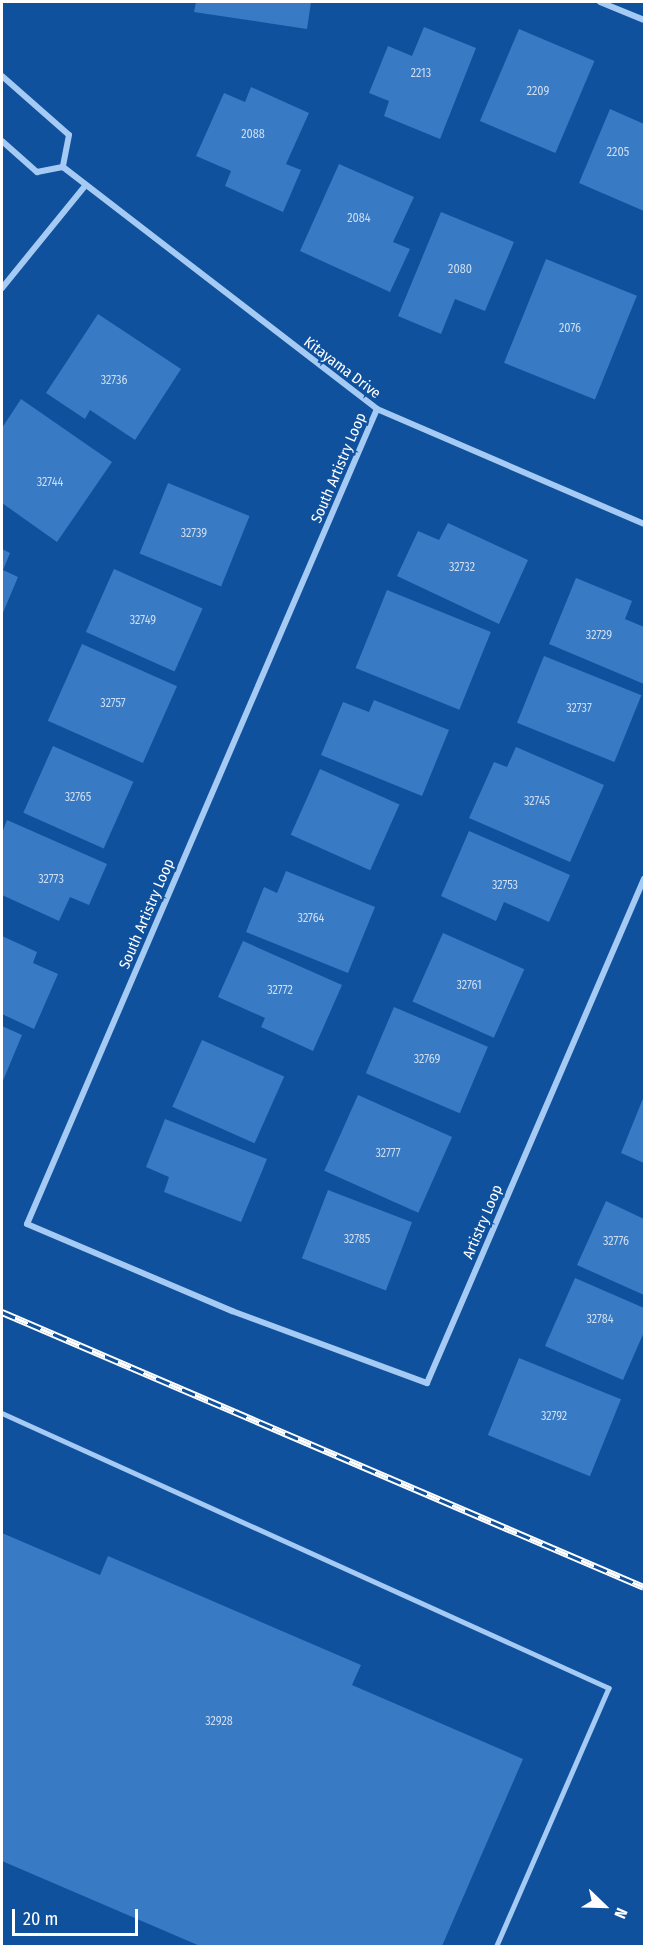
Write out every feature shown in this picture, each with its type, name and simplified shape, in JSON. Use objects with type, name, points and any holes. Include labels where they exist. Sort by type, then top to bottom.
[{"type":"street","points":[[600,2],[645,20]]},
{"type":"street","points":[[2,76],[69,135],[63,167],[37,172],[2,141]]},
{"type":"street","name":"Kitayama Drive","points":[[63,167],[377,409],[645,524]]},
{"type":"street","points":[[2,288],[85,186]]},
{"type":"street","name":"South Artistry Loop","points":[[232,1311],[27,1224],[377,409]]},
{"type":"street","name":"Artistry Loop","points":[[232,1311],[427,1383],[645,879]]},
{"type":"lane","points":[[2,1413],[609,1688],[497,1947]]},
{"type":"building","points":[[196,2],[311,2],[307,29],[194,12]]},
{"type":"building","points":[[424,27],[476,48],[440,139],[384,116],[389,101],[369,93],[388,46],[412,56]]},
{"type":"building","points":[[519,29],[594,61],[555,153],[480,121]]},
{"type":"building","points":[[251,87],[309,113],[286,164],[301,170],[283,212],[225,186],[231,171],[196,156],[224,93],[245,102]]},
{"type":"building","points":[[610,109],[644,124],[644,211],[579,183]]},
{"type":"building","points":[[339,164],[414,197],[393,242],[410,249],[390,292],[300,251]]},
{"type":"building","points":[[441,212],[514,242],[485,311],[455,299],[441,334],[398,316]]},
{"type":"building","points":[[546,259],[637,296],[595,400],[504,363]]},
{"type":"building","points":[[98,314],[181,369],[135,440],[90,410],[85,419],[46,393]]},
{"type":"building","points":[[21,399],[112,462],[57,542],[2,503],[2,428]]},
{"type":"building","points":[[168,483],[250,516],[221,586],[140,553]]},
{"type":"building","points":[[448,523],[528,560],[499,624],[397,576],[418,531],[439,540]]},
{"type":"building","points":[[2,549],[10,553],[3,570],[18,577],[2,615]]},
{"type":"building","points":[[114,569],[203,608],[175,671],[86,632]]},
{"type":"building","points":[[576,578],[632,601],[625,619],[644,627],[644,684],[549,644]]},
{"type":"building","points":[[387,590],[491,632],[459,710],[356,668]]},
{"type":"building","points":[[82,644],[177,686],[143,763],[48,721]]},
{"type":"building","points":[[544,656],[641,695],[614,762],[517,723]]},
{"type":"building","points":[[374,700],[449,730],[422,796],[321,755],[343,702],[369,712]]},
{"type":"building","points":[[53,746],[133,782],[104,848],[23,813]]},
{"type":"building","points":[[516,747],[604,785],[570,862],[469,818],[494,762],[507,767]]},
{"type":"building","points":[[320,769],[399,804],[370,870],[291,835]]},
{"type":"building","points":[[7,820],[107,864],[89,905],[70,897],[59,921],[2,895],[2,833]]},
{"type":"building","points":[[469,831],[570,875],[549,922],[504,902],[496,921],[441,896]]},
{"type":"building","points":[[286,871],[375,907],[348,973],[246,932],[264,887],[277,893]]},
{"type":"building","points":[[443,933],[524,969],[494,1038],[412,1002]]},
{"type":"building","points":[[2,936],[37,952],[33,963],[58,974],[34,1029],[2,1014]]},
{"type":"building","points":[[243,941],[342,985],[313,1051],[261,1027],[265,1018],[218,997]]},
{"type":"building","points":[[394,1007],[488,1047],[460,1113],[366,1073]]},
{"type":"building","points":[[2,1026],[22,1035],[2,1083]]},
{"type":"building","points":[[202,1040],[284,1077],[255,1143],[172,1107]]},
{"type":"building","points":[[358,1095],[452,1137],[418,1213],[324,1171]]},
{"type":"building","points":[[644,1096],[644,1163],[621,1153]]},
{"type":"building","points":[[165,1119],[267,1159],[241,1222],[164,1192],[169,1177],[146,1167]]},
{"type":"building","points":[[328,1190],[412,1222],[386,1290],[302,1258]]},
{"type":"building","points":[[606,1201],[644,1219],[644,1295],[577,1265]]},
{"type":"building","points":[[575,1278],[644,1308],[644,1332],[623,1380],[545,1346]]},
{"type":"building","points":[[519,1358],[621,1399],[590,1476],[488,1435]]},
{"type":"building","points":[[2,1533],[100,1575],[108,1556],[361,1665],[352,1685],[523,1759],[442,1946],[200,1946],[2,1861]]},
{"type":"railway","points":[[2,1312],[644,1587]]}]
